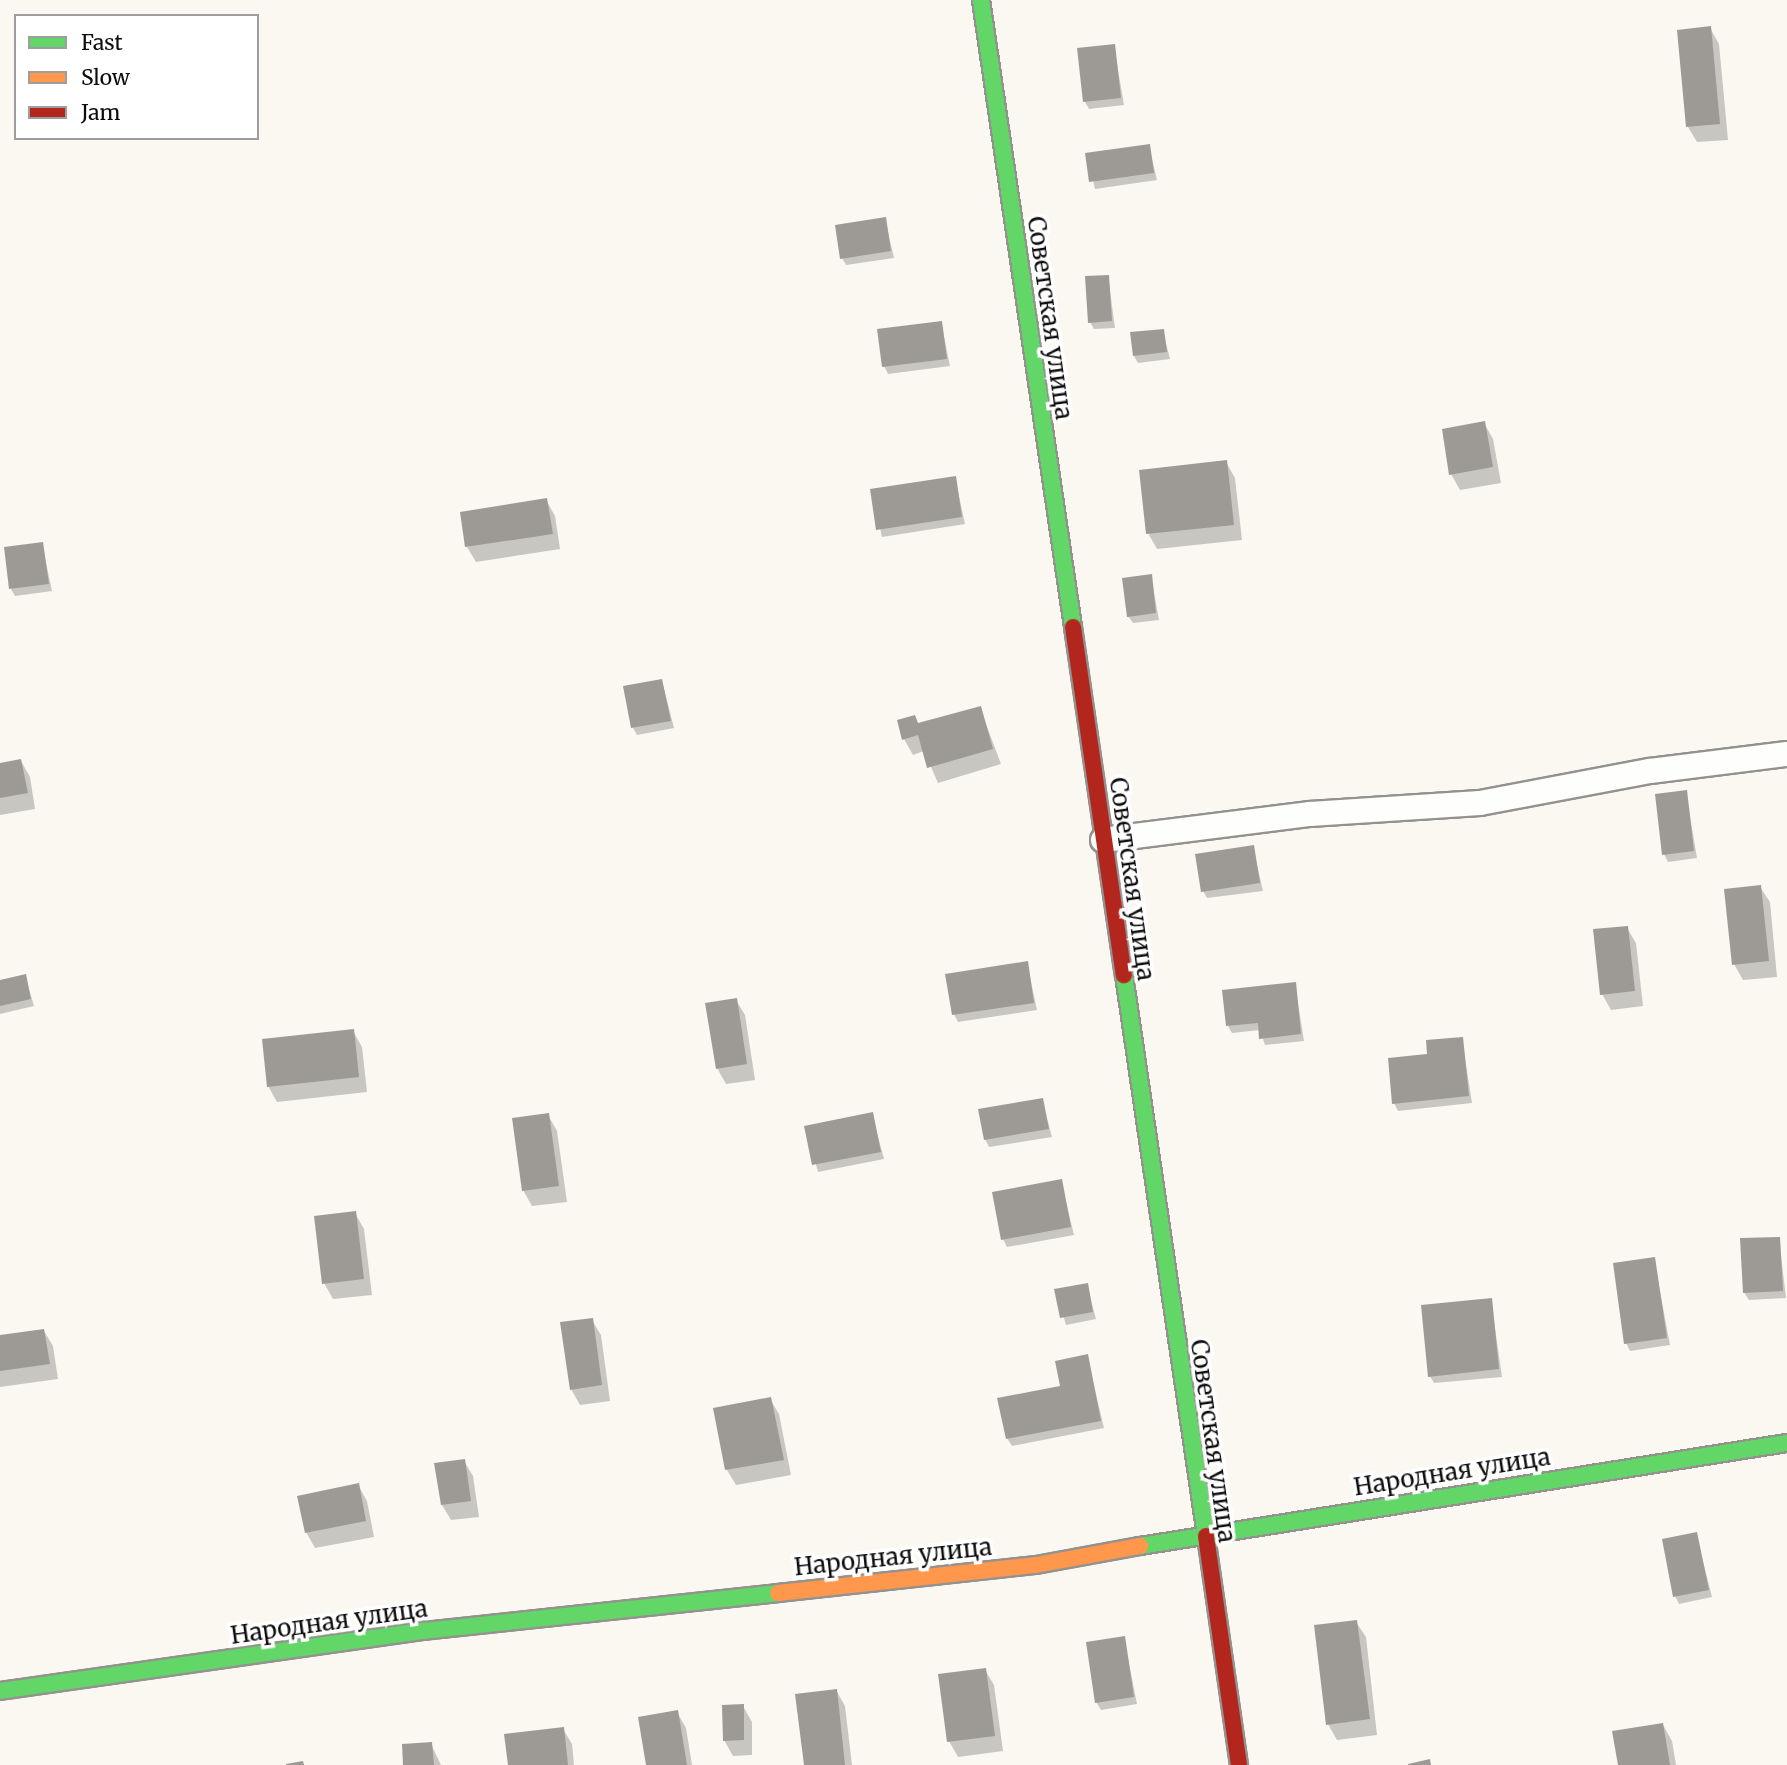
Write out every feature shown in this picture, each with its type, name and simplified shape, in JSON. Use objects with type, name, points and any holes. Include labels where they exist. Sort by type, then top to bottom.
[{"type":"street","name":"Советская улица","points":[[981,0],[1203,1534],[1239,1765]]},
{"type":"street","name":"Народная улица","points":[[0,1691],[423,1631],[1036,1565],[1203,1534],[1787,1443]]},
{"type":"lane","points":[[1103,840],[1310,814],[1480,803],[1650,771],[1787,754]]},
{"type":"building","points":[[1711,26],[1720,124],[1686,127],[1677,30]]},
{"type":"building","points":[[1115,44],[1121,98],[1083,102],[1077,48]]},
{"type":"building","points":[[1150,144],[1154,173],[1089,182],[1085,153]]},
{"type":"building","points":[[886,217],[891,251],[840,259],[835,225]]},
{"type":"building","points":[[1109,275],[1112,321],[1088,323],[1085,276]]},
{"type":"building","points":[[942,321],[947,359],[882,367],[877,329]]},
{"type":"building","points":[[1164,329],[1167,352],[1133,356],[1130,332]]},
{"type":"building","points":[[1485,421],[1493,467],[1449,475],[1442,429]]},
{"type":"building","points":[[1227,460],[1234,525],[1146,534],[1139,470]]},
{"type":"building","points":[[956,476],[962,517],[876,530],[870,489]]},
{"type":"building","points":[[547,498],[553,534],[465,547],[460,512]]},
{"type":"building","points":[[43,542],[49,584],[9,589],[4,547]]},
{"type":"building","points":[[1152,574],[1156,613],[1127,617],[1122,578]]},
{"type":"building","points":[[662,679],[671,721],[631,728],[623,686]]},
{"type":"building","points":[[981,706],[993,749],[927,768],[918,735],[902,740],[897,720],[915,715],[918,723]]},
{"type":"building","points":[[21,759],[28,793],[0,798],[0,763]]},
{"type":"building","points":[[1687,790],[1694,851],[1662,855],[1655,794]]},
{"type":"building","points":[[1254,845],[1260,883],[1201,892],[1195,854]]},
{"type":"building","points":[[1761,885],[1769,961],[1732,965],[1724,889]]},
{"type":"building","points":[[1628,926],[1635,991],[1600,995],[1593,929]]},
{"type":"building","points":[[1028,961],[1034,1003],[952,1015],[945,974]]},
{"type":"building","points":[[26,974],[31,999],[0,1006],[0,980]]},
{"type":"building","points":[[1296,982],[1301,1034],[1259,1039],[1258,1023],[1226,1026],[1222,990]]},
{"type":"building","points":[[737,998],[747,1064],[716,1069],[705,1003]]},
{"type":"building","points":[[354,1029],[359,1077],[267,1087],[262,1039]]},
{"type":"building","points":[[1463,1037],[1469,1096],[1392,1104],[1388,1058],[1427,1054],[1426,1040]]},
{"type":"building","points":[[1043,1098],[1049,1129],[984,1140],[978,1109]]},
{"type":"building","points":[[873,1112],[881,1152],[812,1165],[804,1126]]},
{"type":"building","points":[[549,1113],[559,1186],[522,1191],[512,1118]]},
{"type":"building","points":[[1062,1179],[1071,1227],[1001,1240],[992,1192]]},
{"type":"building","points":[[356,1211],[364,1279],[322,1284],[314,1216]]},
{"type":"building","points":[[1780,1237],[1783,1291],[1743,1293],[1740,1238]]},
{"type":"building","points":[[1655,1257],[1667,1338],[1624,1344],[1613,1263]]},
{"type":"building","points":[[1088,1283],[1093,1312],[1060,1318],[1054,1289]]},
{"type":"building","points":[[1492,1298],[1499,1369],[1428,1377],[1421,1305]]},
{"type":"building","points":[[593,1318],[602,1385],[570,1390],[560,1322]]},
{"type":"building","points":[[44,1329],[50,1364],[0,1371],[0,1335]]},
{"type":"building","points":[[1088,1354],[1101,1421],[1006,1439],[997,1398],[1060,1386],[1055,1361]]},
{"type":"building","points":[[771,1397],[784,1460],[725,1470],[713,1408]]},
{"type":"building","points":[[465,1459],[471,1501],[441,1505],[434,1463]]},
{"type":"building","points":[[359,1483],[366,1521],[305,1533],[297,1496]]},
{"type":"building","points":[[1697,1532],[1709,1590],[1673,1597],[1662,1539]]},
{"type":"building","points":[[1357,1620],[1370,1719],[1326,1725],[1314,1625]]},
{"type":"building","points":[[1125,1636],[1134,1697],[1095,1703],[1086,1642]]},
{"type":"building","points":[[986,1668],[995,1736],[947,1742],[938,1674]]},
{"type":"building","points":[[837,1689],[845,1765],[804,1765],[795,1694]]},
{"type":"building","points":[[744,1704],[744,1740],[723,1741],[722,1705]]},
{"type":"building","points":[[678,1710],[687,1765],[646,1765],[638,1717]]},
{"type":"building","points":[[1663,1723],[1670,1765],[1618,1765],[1612,1731]]},
{"type":"building","points":[[564,1727],[568,1765],[508,1765],[504,1734]]},
{"type":"building","points":[[432,1742],[434,1765],[403,1765],[402,1744]]},
{"type":"building","points":[[1430,1759],[1431,1765],[1408,1765],[1408,1764]]},
{"type":"building","points":[[303,1761],[304,1765],[286,1765],[286,1764]]},
{"type":"traffic: fast","points":[[981,0],[1073,627]]},
{"type":"traffic: fast","points":[[1124,975],[1206,1536]]},
{"type":"traffic: fast","points":[[1140,1546],[1787,1443]]},
{"type":"traffic: fast","points":[[0,1691],[423,1631],[778,1593]]},
{"type":"traffic: slow","points":[[778,1593],[1036,1565],[1140,1546]]},
{"type":"traffic: jam","points":[[1073,627],[1124,975]]},
{"type":"traffic: jam","points":[[1206,1536],[1239,1765]]}]
